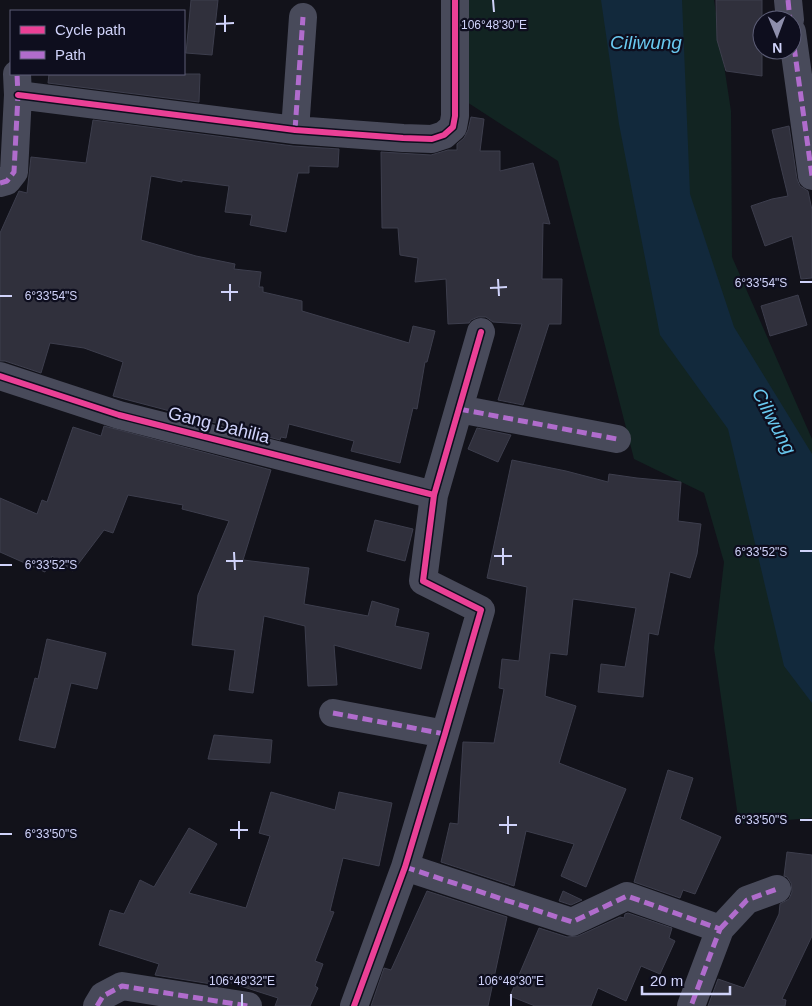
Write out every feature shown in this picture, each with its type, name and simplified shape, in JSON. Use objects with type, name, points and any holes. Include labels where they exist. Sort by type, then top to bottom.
[{"type":"street","points":[[0,183],[7,181],[14,172],[18,84],[294,130],[412,139],[432,139],[444,135],[453,127],[456,116],[455,0]]},
{"type":"street","points":[[294,130],[303,17]]},
{"type":"street","points":[[796,60],[812,176]]},
{"type":"street","points":[[354,1006],[405,868],[481,610],[423,581],[434,495],[482,332]]},
{"type":"street","name":"Gang Dahilia","points":[[0,376],[119,415],[434,495]]},
{"type":"street","points":[[459,409],[617,439]]},
{"type":"street","points":[[333,713],[445,734]]},
{"type":"street","points":[[405,868],[572,922],[627,896],[720,929]]},
{"type":"street","points":[[691,1006],[720,929],[747,900],[777,889]]},
{"type":"street","points":[[97,1006],[102,996],[122,986],[248,1006]]},
{"type":"green space","points":[[456,0],[714,0],[731,111],[732,257],[812,439],[812,818],[739,824],[714,648],[724,562],[704,493],[634,459],[558,161],[453,93]]},
{"type":"water","name":"Ciliwung","points":[[601,0],[682,0],[690,194],[734,327],[812,454],[812,703],[784,666],[728,429],[660,335],[619,124]]},
{"type":"building","points":[[191,0],[218,0],[212,55],[186,53]]},
{"type":"building","points":[[716,0],[762,0],[762,10],[752,10],[752,60],[762,60],[762,76],[726,71],[717,40]]},
{"type":"building","points":[[200,74],[199,102],[48,83],[49,75]]},
{"type":"building","points":[[471,117],[484,119],[480,151],[500,151],[500,171],[533,163],[550,224],[543,223],[542,279],[562,279],[561,324],[549,324],[523,405],[498,400],[522,324],[493,322],[486,317],[478,317],[469,323],[448,324],[446,279],[415,282],[418,258],[400,255],[398,228],[382,228],[381,152],[431,155],[448,150],[457,150],[457,144],[464,138]]},
{"type":"building","points":[[93,120],[293,146],[339,149],[338,167],[309,166],[309,173],[298,173],[286,232],[250,225],[252,215],[225,212],[229,186],[182,180],[182,182],[151,176],[141,240],[196,256],[235,264],[234,269],[261,272],[259,287],[263,287],[263,292],[302,301],[302,311],[409,343],[413,326],[435,331],[427,362],[425,362],[417,409],[413,408],[400,463],[351,451],[354,441],[289,424],[286,438],[281,437],[280,440],[113,396],[123,362],[84,348],[50,343],[41,373],[0,361],[0,233],[19,191],[27,193],[31,157],[86,163]]},
{"type":"building","points":[[789,126],[797,179],[800,186],[808,191],[812,210],[812,278],[801,279],[792,236],[765,246],[751,206],[788,196],[772,130]]},
{"type":"building","points":[[798,295],[807,325],[770,336],[761,306]]},
{"type":"building","points":[[104,426],[271,470],[243,560],[309,568],[304,604],[368,616],[372,601],[399,609],[395,626],[429,633],[421,669],[334,645],[337,685],[308,686],[305,626],[264,616],[253,693],[229,690],[235,650],[192,645],[198,595],[229,521],[182,509],[183,505],[128,495],[113,533],[104,530],[73,571],[52,556],[45,572],[0,552],[0,498],[37,514],[42,500],[47,502],[73,427],[101,436]]},
{"type":"building","points":[[477,428],[511,435],[498,462],[468,449]]},
{"type":"building","points":[[512,460],[608,482],[609,474],[681,482],[678,521],[701,524],[697,554],[690,578],[670,572],[658,635],[649,633],[643,697],[598,692],[601,664],[625,667],[636,608],[573,599],[567,655],[550,653],[545,696],[576,706],[559,763],[626,789],[586,887],[561,876],[574,844],[526,831],[514,886],[441,862],[450,823],[458,824],[463,742],[494,743],[504,689],[499,688],[502,659],[519,661],[527,587],[487,578]]},
{"type":"building","points":[[375,520],[413,529],[405,561],[367,551]]},
{"type":"building","points":[[47,639],[106,653],[97,689],[71,683],[55,748],[19,740],[35,678],[38,679]]},
{"type":"building","points":[[214,735],[272,740],[270,763],[208,759]]},
{"type":"building","points":[[668,770],[693,778],[680,819],[721,837],[695,894],[683,890],[680,898],[634,882]]},
{"type":"building","points":[[271,792],[335,810],[339,792],[392,803],[379,866],[343,858],[330,911],[334,912],[315,961],[323,964],[315,986],[318,988],[310,1006],[275,1006],[278,998],[225,981],[224,986],[155,975],[159,964],[99,945],[110,910],[124,914],[140,880],[154,887],[189,828],[217,844],[189,893],[246,908],[270,836],[259,833]]},
{"type":"building","points":[[787,852],[812,855],[812,936],[782,999],[786,1000],[785,1006],[708,1006],[718,979],[744,988],[779,914],[780,904],[789,899],[792,892],[791,883],[784,876]]},
{"type":"building","points":[[427,891],[507,917],[488,1006],[371,1006],[384,968],[391,970]]},
{"type":"building","points":[[563,891],[582,900],[571,905],[559,901]]},
{"type":"building","points":[[628,913],[672,928],[669,938],[675,941],[660,974],[641,966],[626,1001],[598,988],[591,1006],[535,1006],[510,996],[539,928],[567,937],[578,936],[620,917],[624,918],[625,914]]},
{"type":"marked path","points":[[788,0],[789,10]]},
{"type":"marked path","points":[[295,130],[303,17]]},
{"type":"marked path","points":[[796,60],[812,176]]},
{"type":"marked path","points":[[0,183],[7,181],[14,172],[18,95],[17,75]]},
{"type":"marked path","points":[[459,409],[617,439]]},
{"type":"marked path","points":[[333,713],[445,734]]},
{"type":"marked path","points":[[405,867],[572,922],[627,896],[720,929],[691,1006]]},
{"type":"marked path","points":[[720,929],[747,900],[777,889]]},
{"type":"marked path","points":[[97,1006],[103,996],[122,986],[248,1006]]},
{"type":"cycle path","points":[[18,95],[295,130],[432,139],[444,135],[453,127],[455,116],[455,0]]},
{"type":"cycle path","points":[[354,1006],[405,867],[481,610],[423,581],[434,495],[481,332]]},
{"type":"cycle path","points":[[0,376],[119,415],[434,495]]}]
